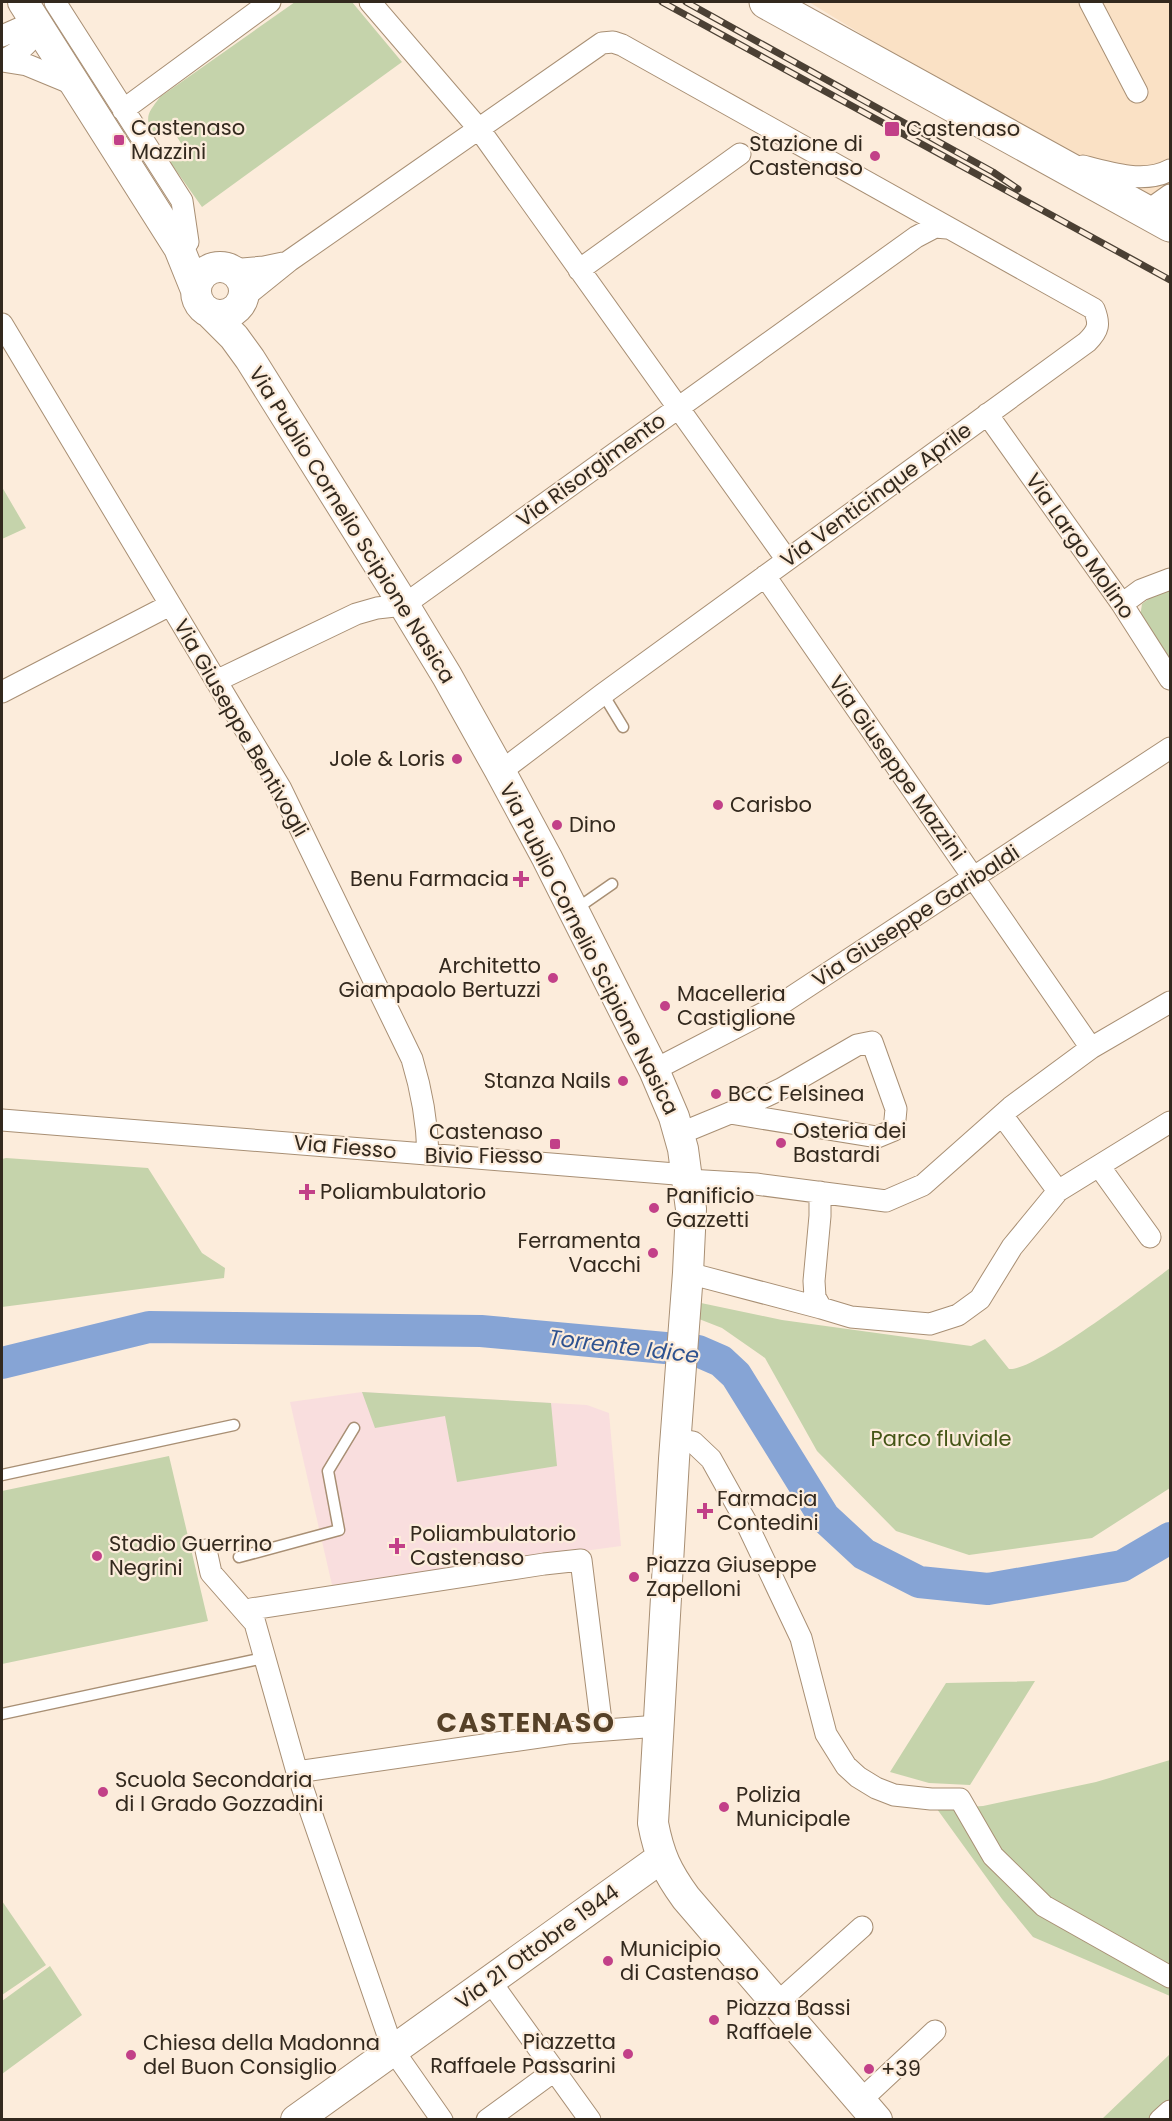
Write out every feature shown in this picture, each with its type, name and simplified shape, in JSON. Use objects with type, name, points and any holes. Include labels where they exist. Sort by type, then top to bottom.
[{"type":"main road","points":[[766,2],[1047,158],[1162,211]]},
{"type":"street","name":"Via Publio Cornelio Scipione Nasica","points":[[23,2],[179,248],[203,302],[234,337],[250,360],[447,676],[499,769],[654,1070],[679,1134],[688,1178],[690,1209],[688,1276],[675,1449],[653,1823],[661,1858],[686,1898],[869,2110]]},
{"type":"street","points":[[55,2],[182,201],[188,242]]},
{"type":"street","points":[[123,110],[270,2]]},
{"type":"street","points":[[370,2],[479,129],[787,560]]},
{"type":"street","points":[[1090,2],[1137,92]]},
{"type":"street","points":[[2,36],[20,28],[39,28]]},
{"type":"street","points":[[2,61],[18,53],[39,28]]},
{"type":"street","points":[[289,261],[264,267],[208,271],[199,281],[203,302],[226,315],[289,261],[602,43],[613,42],[947,228]]},
{"type":"street","points":[[2,61],[27,65],[74,84]]},
{"type":"street","points":[[579,270],[740,154]]},
{"type":"street","points":[[1047,158],[1117,174],[1152,176],[1169,171]]},
{"type":"street","points":[[1162,211],[1156,184],[1169,171]]},
{"type":"street","name":"Via Publio Cornelio Scipione Nasica","points":[[160,218],[188,242],[227,269]]},
{"type":"street","name":"Via Risorgimento","points":[[216,681],[356,614],[377,608],[404,605],[916,237],[935,227],[947,228]]},
{"type":"street","name":"Via Venticinque Aprile","points":[[499,769],[508,766],[603,694],[1087,342],[1096,332],[1099,322],[1094,309],[947,228]]},
{"type":"street","points":[[227,269],[238,275],[242,282],[241,302]]},
{"type":"street","name":"Via Publio Cornelio Scipione Nasica","points":[[241,302],[242,332],[250,360]]},
{"type":"street","name":"Via Giuseppe Bentivogli","points":[[2,324],[281,789],[412,1059],[423,1094],[428,1154]]},
{"type":"street","name":"Via Largo Molino","points":[[987,414],[1122,604],[1170,679]]},
{"type":"street","name":"Via Giuseppe Mazzini","points":[[765,576],[1090,1048]]},
{"type":"street","points":[[1122,604],[1141,590],[1170,579]]},
{"type":"street","points":[[2,692],[170,605]]},
{"type":"street","name":"Via Giuseppe Garibaldi","points":[[654,1070],[781,1004],[1170,748]]},
{"type":"street","points":[[688,1178],[756,1184],[886,1201],[923,1185],[1002,1115],[1090,1048],[1170,1002]]},
{"type":"street","points":[[679,1134],[781,1089],[857,1045],[872,1042],[896,1109],[894,1130],[877,1137],[729,1113]]},
{"type":"street","points":[[1002,1115],[1058,1191]]},
{"type":"street","name":"Via Fiesso","points":[[2,1120],[428,1154],[688,1178]]},
{"type":"street","points":[[688,1276],[851,1317],[930,1324],[958,1315],[980,1299],[1012,1246],[1058,1191],[1170,1122]]},
{"type":"street","points":[[1099,1166],[1150,1238]]},
{"type":"street","points":[[820,1192],[814,1281],[815,1297],[821,1308]]},
{"type":"street","points":[[675,1449],[693,1442],[711,1459],[745,1520],[801,1638],[826,1734],[846,1766],[876,1788],[894,1795],[960,1799],[993,1856],[1044,1906],[1170,1977]]},
{"type":"street","points":[[206,1550],[211,1573],[253,1616],[297,1772],[393,2050],[442,2120]]},
{"type":"street","points":[[253,1616],[544,1564],[581,1560],[602,1729]]},
{"type":"street","points":[[297,1772],[602,1729],[658,1726]]},
{"type":"street","name":"Via 21 Ottobre 1944","points":[[296,2120],[661,1858]]},
{"type":"street","points":[[777,2003],[862,1927]]},
{"type":"street","points":[[490,1981],[590,2120]]},
{"type":"street","points":[[869,2110],[935,2031]]},
{"type":"street","points":[[487,2120],[554,2071]]},
{"type":"street","points":[[1160,2120],[1170,2111]]},
{"type":"lane","points":[[603,694],[622,727]]},
{"type":"lane","points":[[573,911],[612,884]]},
{"type":"lane","points":[[2,1475],[234,1425]]},
{"type":"lane","points":[[239,1557],[339,1530],[328,1471],[354,1428]]},
{"type":"lane","points":[[2,1714],[264,1658]]},
{"type":"shaded area","points":[[809,2],[1170,2],[1170,216],[1103,182]]},
{"type":"shaded area","points":[[362,1392],[587,1405],[609,1413],[621,1546],[332,1585],[290,1402]]},
{"type":"green space","points":[[295,2],[352,2],[402,62],[202,207],[170,162],[186,151],[170,126],[155,136],[149,125],[148,116],[160,97]]},
{"type":"green space","points":[[2,487],[26,528],[2,539]]},
{"type":"green space","points":[[1170,589],[1170,665],[1140,617],[1142,604],[1151,597]]},
{"type":"green space","points":[[2,1159],[148,1168],[202,1253],[225,1268],[224,1278],[2,1307]]},
{"type":"green space","name":"Parco fluviale","points":[[1170,1268],[1170,1488],[1092,1538],[969,1555],[896,1531],[817,1451],[765,1358],[722,1328],[699,1319],[701,1303],[782,1320],[971,1346],[985,1339],[1009,1369],[1022,1366],[1064,1343]]},
{"type":"green space","points":[[362,1392],[551,1403],[557,1466],[457,1482],[445,1416],[375,1428]]},
{"type":"green space","name":"Stadio Guerrino Negrini","points":[[169,1456],[208,1621],[2,1664],[2,1491]]},
{"type":"green space","points":[[1035,1681],[970,1785],[929,1783],[890,1772],[946,1683]]},
{"type":"green space","points":[[1170,1760],[1170,1996],[1033,1937],[1002,1899],[937,1809],[983,1806],[1096,1782]]},
{"type":"green space","points":[[2,1901],[46,1965],[2,1995]]},
{"type":"green space","points":[[50,1966],[82,2015],[2,2074],[2,2001]]},
{"type":"green space","points":[[1170,2054],[1170,2119],[1102,2119]]},
{"type":"waterway","name":"Torrente Idice","points":[[2,1363],[149,1327],[481,1331],[698,1351],[721,1361],[736,1375],[824,1517],[864,1554],[919,1582],[988,1589],[1122,1566],[1170,1538]]},
{"type":"railway","points":[[662,2],[1170,280]]},
{"type":"railway","points":[[686,2],[993,172],[1018,189]]},
{"type":"place","name":"Castenaso","points":[[892,129]]},
{"type":"place","name":"Castenaso Mazzini","points":[[119,140]]},
{"type":"place","name":"Stazione di Castenaso","points":[[875,156]]},
{"type":"place","name":"Jole & Loris","points":[[457,759]]},
{"type":"place","name":"Carisbo","points":[[718,805]]},
{"type":"place","name":"Dino","points":[[557,825]]},
{"type":"place","name":"Benu Farmacia","points":[[521,879]]},
{"type":"place","name":"Architetto Giampaolo Bertuzzi","points":[[553,978]]},
{"type":"place","name":"Macelleria Castiglione","points":[[665,1006]]},
{"type":"place","name":"Stanza Nails","points":[[623,1081]]},
{"type":"place","name":"BCC Felsinea","points":[[716,1094]]},
{"type":"place","name":"Osteria dei Bastardi","points":[[781,1143]]},
{"type":"place","name":"Castenaso Bivio Fiesso","points":[[555,1144]]},
{"type":"place","name":"Poliambulatorio","points":[[307,1192]]},
{"type":"place","name":"Panificio Gazzetti","points":[[654,1208]]},
{"type":"place","name":"Ferramenta Vacchi","points":[[653,1253]]},
{"type":"place","name":"Farmacia Contedini","points":[[705,1511]]},
{"type":"place","name":"Poliambulatorio Castenaso","points":[[397,1546]]},
{"type":"place","name":"Stadio Guerrino Negrini","points":[[97,1556]]},
{"type":"place","name":"Piazza Giuseppe Zapelloni","points":[[634,1577]]},
{"type":"place","name":"Scuola Secondaria di I Grado Gozzadini","points":[[103,1792]]},
{"type":"place","name":"Polizia Municipale","points":[[724,1807]]},
{"type":"place","name":"Municipio di Castenaso","points":[[608,1961]]},
{"type":"place","name":"Piazza Bassi Raffaele","points":[[714,2020]]},
{"type":"place","name":"Piazzetta Raffaele Passarini","points":[[628,2054]]},
{"type":"place","name":"Chiesa della Madonna del Buon Consiglio","points":[[131,2055]]},
{"type":"place","name":"+39","points":[[869,2069]]},
{"type":"district","name":"CASTENASO","points":[[526,1723]]}]
